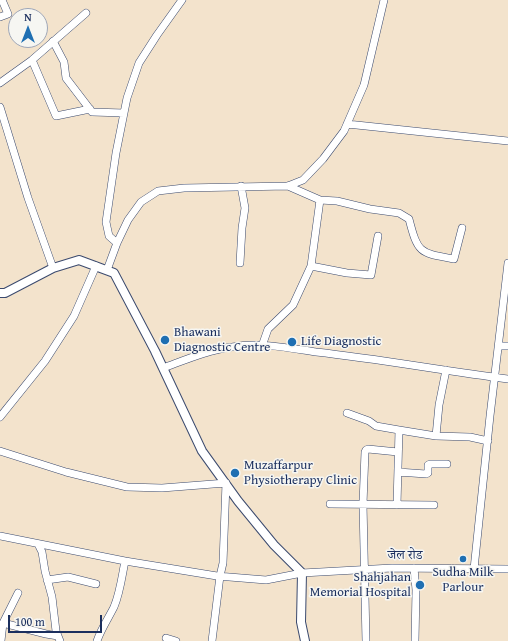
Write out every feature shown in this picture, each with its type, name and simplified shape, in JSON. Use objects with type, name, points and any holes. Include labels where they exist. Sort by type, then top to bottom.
[{"type":"main road","points":[[0,293],[5,293],[53,268],[78,260],[114,272],[163,368],[202,451],[274,545],[302,573],[301,622],[304,641]]},
{"type":"street","points":[[0,18],[8,14],[2,0]]},
{"type":"street","points":[[117,243],[109,236],[106,222],[116,153],[127,98],[139,63],[182,0]]},
{"type":"street","points":[[107,270],[117,243],[128,220],[141,202],[158,191],[184,188],[288,186],[303,180],[323,159],[344,131],[364,85],[384,0]]},
{"type":"street","points":[[0,83],[32,60],[86,13]]},
{"type":"street","points":[[54,41],[64,62],[66,78],[92,112],[124,113]]},
{"type":"street","points":[[32,60],[56,116],[90,109]]},
{"type":"street","points":[[0,107],[28,198],[53,268]]},
{"type":"street","points":[[347,124],[508,141]]},
{"type":"street","points":[[240,263],[245,208],[241,186]]},
{"type":"street","points":[[288,186],[320,200],[337,201],[370,209],[399,213],[409,219],[419,247],[428,254],[454,259],[462,228]]},
{"type":"street","points":[[262,346],[268,329],[293,305],[311,266],[320,200]]},
{"type":"street","points":[[311,266],[347,273],[371,275],[378,236]]},
{"type":"street","points":[[474,569],[508,263]]},
{"type":"street","points":[[0,417],[45,361],[74,316],[96,266]]},
{"type":"street","points":[[163,368],[198,355],[246,345],[342,355],[508,379]]},
{"type":"street","points":[[499,346],[508,346]]},
{"type":"street","points":[[436,436],[439,405],[446,370]]},
{"type":"street","points":[[347,413],[369,421],[376,426],[436,436],[470,438],[488,441]]},
{"type":"street","points":[[397,505],[399,430]]},
{"type":"street","points":[[366,641],[363,504],[365,452],[366,450],[398,452]]},
{"type":"street","points":[[0,451],[66,472],[127,487],[162,488],[226,483],[223,563],[212,641]]},
{"type":"street","points":[[398,472],[426,474],[428,473],[428,465],[430,464],[447,464]]},
{"type":"street","points":[[330,504],[434,505]]},
{"type":"street","name":"जेल रोड","points":[[0,536],[125,561],[220,576],[266,580],[302,573],[364,570],[414,568],[508,569]]},
{"type":"street","points":[[3,623],[59,638],[42,552],[38,544]]},
{"type":"street","points":[[97,641],[114,607],[125,561]]},
{"type":"street","points":[[414,568],[416,590],[414,641]]},
{"type":"street","points":[[47,580],[68,577],[96,584]]},
{"type":"street","points":[[1,641],[3,623],[18,592]]},
{"type":"street","points":[[0,615],[3,623]]},
{"type":"street","points":[[166,638],[176,641]]},
{"type":"place","name":"Bhawani Diagnostic Centre","points":[[165,340]]},
{"type":"place","name":"Life Diagnostic","points":[[292,342]]},
{"type":"place","name":"Muzaffarpur Physiotherapy Clinic","points":[[235,473]]},
{"type":"place","name":"Sudha Milk Parlour","points":[[463,559]]},
{"type":"place","name":"Shahjahan Memorial Hospital","points":[[420,585]]}]
